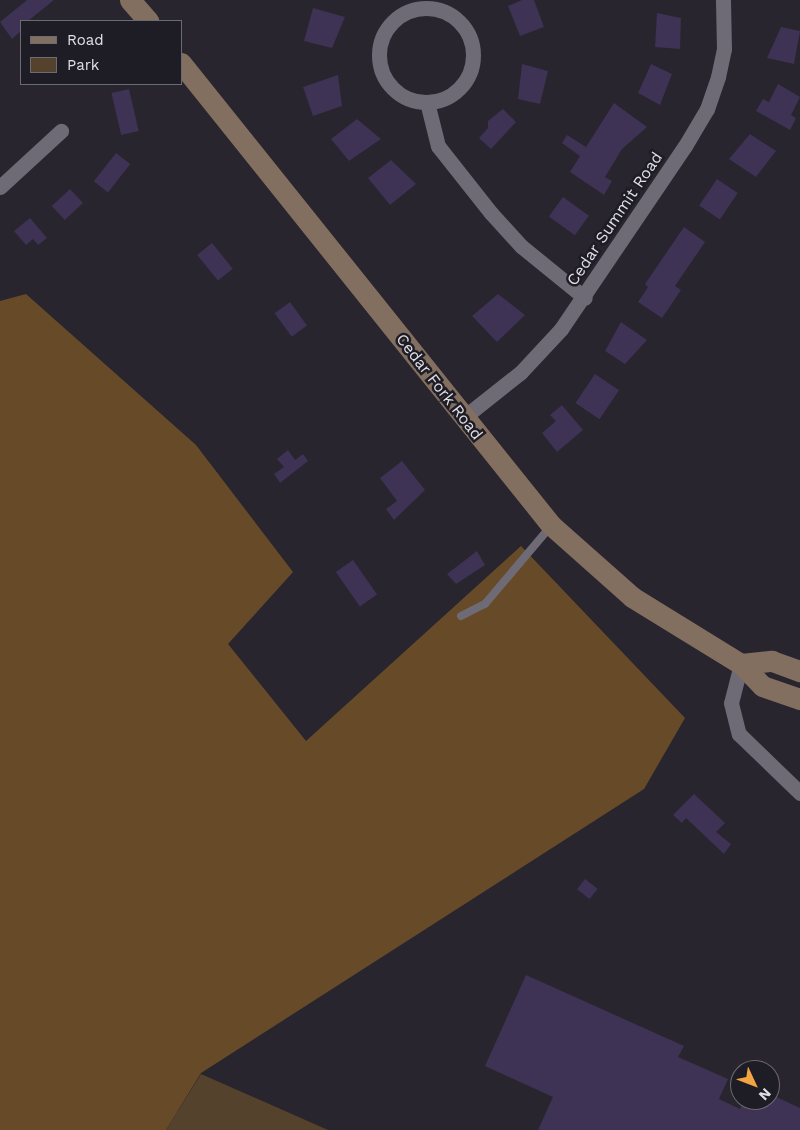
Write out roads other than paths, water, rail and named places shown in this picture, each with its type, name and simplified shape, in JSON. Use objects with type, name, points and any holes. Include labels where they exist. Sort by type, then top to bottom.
[{"type":"street","points":[[130,0],[147,20]]},
{"type":"street","name":"Cedar Summit Road","points":[[463,418],[541,352],[585,298],[707,109],[724,49],[723,0]]},
{"type":"street","points":[[426,8],[456,18],[469,34],[474,55],[463,84],[447,97],[426,102],[397,92],[384,76],[379,55],[384,35],[393,22],[406,13],[426,8]]},
{"type":"street","name":"Cedar Fork Road","points":[[182,64],[551,526],[632,597],[741,664],[762,686],[800,699]]},
{"type":"street","points":[[426,102],[438,146],[491,213],[521,246],[585,298]]},
{"type":"street","points":[[2,183],[61,131]]},
{"type":"street","points":[[800,671],[772,660],[741,664],[731,703],[739,734],[800,793]]},
{"type":"lane","points":[[461,616],[485,604],[551,526]]}]
